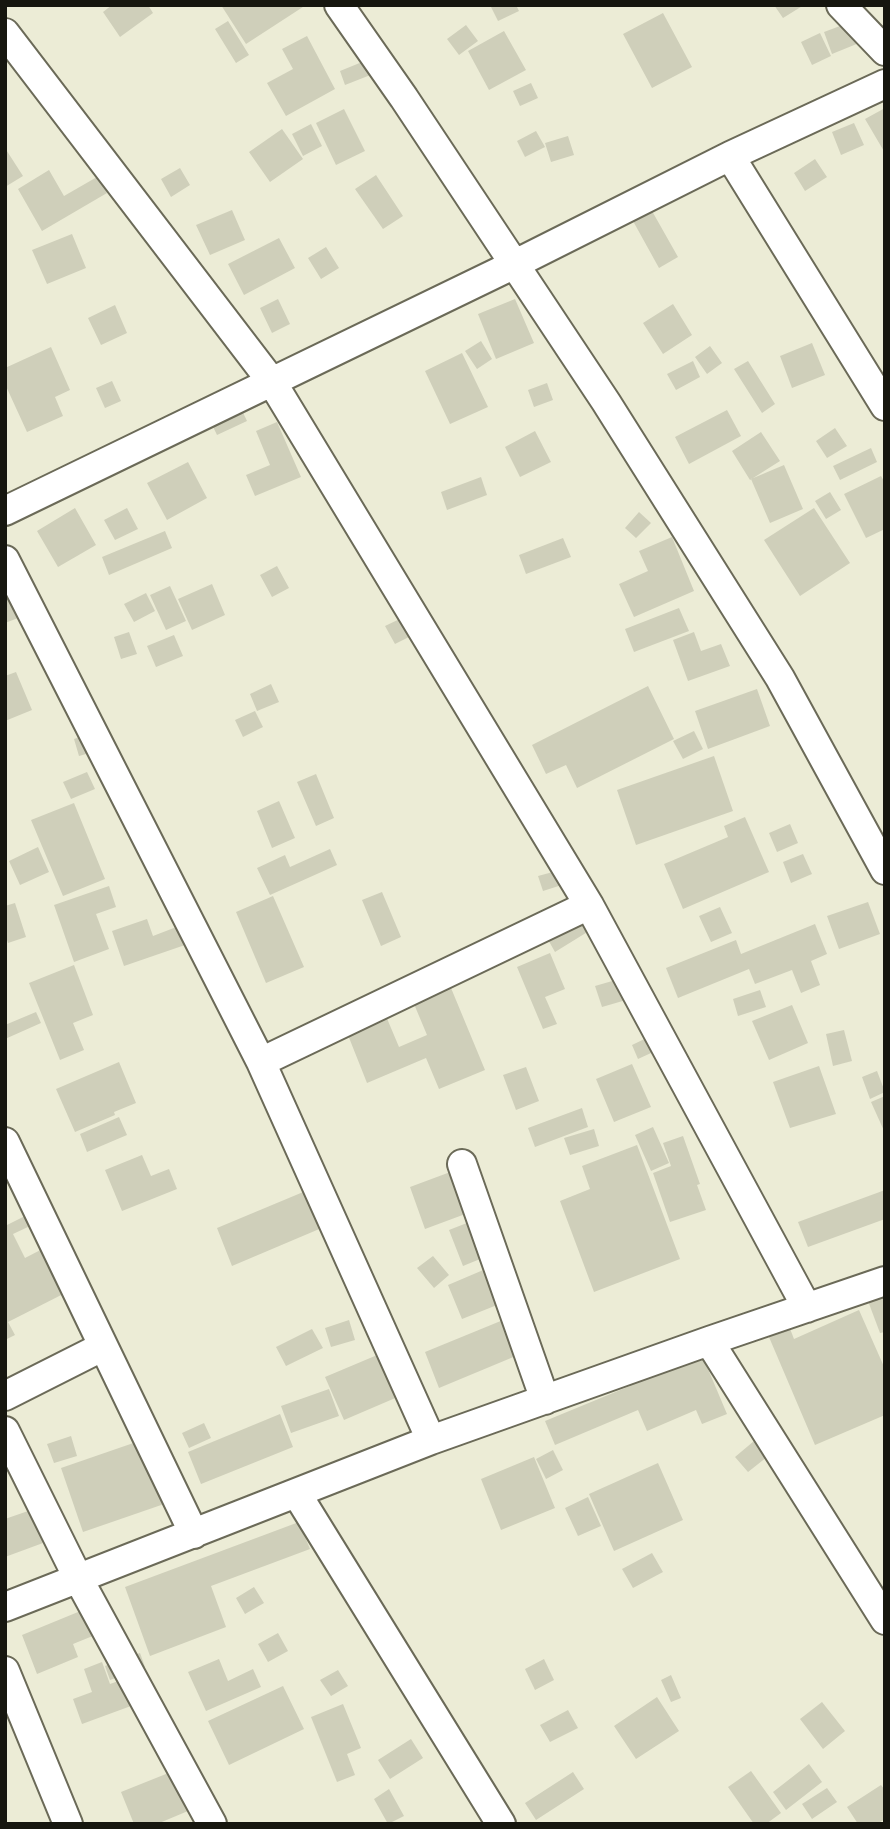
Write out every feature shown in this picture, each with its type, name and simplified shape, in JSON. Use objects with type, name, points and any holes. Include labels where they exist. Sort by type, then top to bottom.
[{"type":"street","points":[[339,5],[606,402],[780,678],[885,870]]},
{"type":"street","points":[[841,5],[885,51]]},
{"type":"street","points":[[5,33],[272,382],[589,905],[807,1308]]},
{"type":"street","points":[[5,511],[515,264],[730,156],[885,84]]},
{"type":"street","points":[[730,156],[885,406]]},
{"type":"street","points":[[5,560],[261,1062],[431,1440]]},
{"type":"street","points":[[261,1062],[589,905]]},
{"type":"street","points":[[5,1142],[194,1534]]},
{"type":"street","points":[[462,1164],[544,1400]]},
{"type":"street","points":[[5,1607],[431,1440],[885,1281]]},
{"type":"street","points":[[709,1341],[885,1620]]},
{"type":"street","points":[[5,1396],[102,1347]]},
{"type":"street","points":[[5,1431],[78,1578],[212,1824]]},
{"type":"street","points":[[297,1493],[501,1824]]},
{"type":"street","points":[[5,1671],[68,1824]]},
{"type":"building","points":[[112,5],[148,5],[153,13],[120,37],[103,12]]},
{"type":"building","points":[[221,5],[306,5],[246,44]]},
{"type":"building","points":[[490,5],[516,5],[519,11],[498,21]]},
{"type":"building","points":[[774,5],[804,5],[783,18]]},
{"type":"building","points":[[663,13],[692,67],[652,88],[623,34]]},
{"type":"building","points":[[856,20],[864,41],[832,54],[824,32]]},
{"type":"building","points":[[228,21],[249,55],[236,63],[215,29]]},
{"type":"building","points":[[466,25],[478,41],[459,55],[447,39]]},
{"type":"building","points":[[504,31],[526,70],[489,90],[468,51]]},
{"type":"building","points":[[820,33],[831,56],[812,65],[801,42]]},
{"type":"building","points":[[307,36],[335,89],[286,116],[267,83],[293,69],[282,49]]},
{"type":"building","points":[[367,60],[373,74],[345,85],[340,71]]},
{"type":"building","points":[[531,83],[538,98],[520,106],[513,91]]},
{"type":"building","points":[[885,108],[885,153],[865,119]]},
{"type":"building","points":[[344,109],[365,151],[336,165],[316,123]]},
{"type":"building","points":[[854,123],[864,145],[841,155],[832,132]]},
{"type":"building","points":[[311,124],[322,146],[303,156],[292,134]]},
{"type":"building","points":[[282,129],[303,159],[270,182],[249,152]]},
{"type":"building","points":[[536,131],[545,147],[525,157],[517,141]]},
{"type":"building","points":[[568,136],[574,155],[551,162],[545,143]]},
{"type":"building","points":[[5,148],[23,176],[5,187]]},
{"type":"building","points":[[815,159],[827,177],[805,191],[794,173]]},
{"type":"building","points":[[180,168],[190,185],[171,197],[161,179]]},
{"type":"building","points":[[49,170],[64,196],[97,177],[107,193],[42,231],[18,189]]},
{"type":"building","points":[[376,175],[403,216],[383,229],[355,189]]},
{"type":"building","points":[[232,210],[245,240],[210,255],[196,225]]},
{"type":"building","points":[[652,211],[678,257],[659,268],[633,221]]},
{"type":"building","points":[[72,234],[86,268],[47,284],[32,250]]},
{"type":"building","points":[[279,238],[295,268],[244,295],[228,264]]},
{"type":"building","points":[[326,247],[339,268],[321,279],[308,258]]},
{"type":"building","points":[[278,299],[290,324],[272,333],[260,308]]},
{"type":"building","points":[[515,299],[534,343],[496,359],[478,314]]},
{"type":"building","points":[[673,304],[692,335],[663,354],[643,323]]},
{"type":"building","points":[[115,305],[127,333],[101,345],[88,318]]},
{"type":"building","points":[[481,341],[492,359],[477,369],[465,351]]},
{"type":"building","points":[[812,343],[825,375],[792,388],[780,356]]},
{"type":"building","points":[[710,346],[722,363],[707,374],[695,357]]},
{"type":"building","points":[[51,347],[70,390],[55,397],[63,416],[27,432],[5,384],[5,368]]},
{"type":"building","points":[[462,353],[488,407],[450,424],[425,371]]},
{"type":"building","points":[[693,361],[700,377],[676,390],[667,374]]},
{"type":"building","points":[[748,361],[775,404],[762,413],[734,369]]},
{"type":"building","points":[[112,381],[121,401],[105,408],[96,388]]},
{"type":"building","points":[[547,383],[553,400],[534,407],[528,390]]},
{"type":"building","points":[[236,398],[247,421],[217,435],[206,412]]},
{"type":"building","points":[[727,410],[741,436],[689,464],[675,437]]},
{"type":"building","points":[[277,422],[301,477],[255,496],[246,475],[270,465],[256,431]]},
{"type":"building","points":[[835,428],[847,446],[827,458],[816,441]]},
{"type":"building","points":[[535,431],[551,462],[520,477],[505,447]]},
{"type":"building","points":[[761,432],[780,461],[750,480],[732,451]]},
{"type":"building","points":[[871,448],[877,462],[840,480],[833,466]]},
{"type":"building","points":[[188,462],[207,498],[167,520],[147,483]]},
{"type":"building","points":[[784,465],[803,509],[770,523],[751,479]]},
{"type":"building","points":[[881,476],[885,483],[885,529],[866,538],[844,494]]},
{"type":"building","points":[[481,477],[487,495],[447,510],[441,492]]},
{"type":"building","points":[[830,492],[841,510],[826,519],[815,501]]},
{"type":"building","points":[[75,508],[96,545],[58,567],[37,531]]},
{"type":"building","points":[[127,508],[138,529],[115,540],[104,520]]},
{"type":"building","points":[[814,508],[850,563],[800,596],[764,540]]},
{"type":"building","points":[[639,512],[651,523],[636,538],[625,528]]},
{"type":"building","points":[[165,531],[172,548],[109,575],[102,557]]},
{"type":"building","points":[[672,537],[694,591],[634,617],[619,584],[648,571],[639,551]]},
{"type":"building","points":[[563,538],[571,557],[526,574],[519,555]]},
{"type":"building","points":[[277,566],[289,588],[272,597],[260,575]]},
{"type":"building","points":[[5,584],[26,615],[5,623]]},
{"type":"building","points":[[212,584],[225,615],[192,630],[178,599]]},
{"type":"building","points":[[170,586],[186,621],[166,630],[150,595]]},
{"type":"building","points":[[146,593],[155,611],[134,622],[124,604]]},
{"type":"building","points":[[679,608],[689,631],[634,652],[625,629]]},
{"type":"building","points":[[406,616],[415,634],[395,644],[385,626]]},
{"type":"building","points":[[129,632],[137,654],[121,659],[114,637]]},
{"type":"building","points":[[694,632],[701,651],[721,644],[730,666],[688,681],[673,640]]},
{"type":"building","points":[[174,635],[183,656],[156,667],[147,646]]},
{"type":"building","points":[[16,672],[32,710],[5,721],[5,676]]},
{"type":"building","points":[[271,684],[279,702],[257,711],[250,694]]},
{"type":"building","points":[[648,686],[674,739],[577,788],[566,765],[546,774],[532,745]]},
{"type":"building","points":[[757,689],[770,726],[708,749],[695,711]]},
{"type":"building","points":[[255,711],[263,727],[243,737],[235,720]]},
{"type":"building","points":[[694,731],[703,749],[683,759],[673,741]]},
{"type":"building","points":[[94,732],[100,750],[79,756],[74,739]]},
{"type":"building","points":[[714,756],[733,811],[636,845],[617,790]]},
{"type":"building","points":[[87,772],[95,789],[71,799],[63,782]]},
{"type":"building","points":[[316,774],[334,818],[316,826],[297,782]]},
{"type":"building","points":[[279,801],[295,838],[272,848],[257,811]]},
{"type":"building","points":[[74,803],[105,879],[63,896],[31,820]]},
{"type":"building","points":[[745,817],[769,872],[683,909],[664,864],[728,837],[724,826]]},
{"type":"building","points":[[790,824],[798,843],[777,852],[769,833]]},
{"type":"building","points":[[38,847],[49,872],[20,885],[9,861]]},
{"type":"building","points":[[330,849],[337,865],[270,895],[257,868],[285,855],[290,867]]},
{"type":"building","points":[[803,854],[812,874],[791,883],[783,862]]},
{"type":"building","points":[[564,869],[568,883],[543,891],[538,876]]},
{"type":"building","points":[[109,886],[116,907],[96,914],[109,949],[74,962],[54,905]]},
{"type":"building","points":[[382,892],[401,937],[381,946],[362,900]]},
{"type":"building","points":[[273,896],[304,967],[266,983],[236,912]]},
{"type":"building","points":[[868,902],[880,934],[839,949],[827,916]]},
{"type":"building","points":[[15,903],[26,937],[8,943],[5,934],[5,906]]},
{"type":"building","points":[[720,907],[732,933],[711,942],[699,916]]},
{"type":"building","points":[[576,909],[589,931],[555,952],[542,929]]},
{"type":"building","points":[[147,919],[153,936],[179,926],[185,945],[124,966],[112,931]]},
{"type":"building","points":[[815,924],[827,954],[811,961],[820,985],[801,993],[792,970],[755,984],[749,969],[678,998],[666,968],[736,940],[741,954]]},
{"type":"building","points":[[550,953],[565,989],[545,997],[557,1024],[543,1029],[517,967]]},
{"type":"building","points":[[74,965],[93,1015],[73,1023],[84,1050],[60,1060],[29,983]]},
{"type":"building","points":[[626,977],[633,998],[602,1007],[595,986]]},
{"type":"building","points":[[451,988],[485,1070],[439,1089],[426,1058],[367,1083],[344,1025],[383,1009],[399,1047],[427,1035],[414,1004]]},
{"type":"building","points":[[760,990],[766,1007],[738,1016],[733,999]]},
{"type":"building","points":[[792,1005],[808,1043],[769,1060],[752,1021]]},
{"type":"building","points":[[36,1012],[41,1023],[5,1039],[5,1025]]},
{"type":"building","points":[[844,1030],[852,1061],[833,1066],[826,1034]]},
{"type":"building","points":[[657,1033],[664,1047],[638,1059],[632,1045]]},
{"type":"building","points":[[119,1062],[136,1103],[75,1132],[56,1089]]},
{"type":"building","points":[[632,1064],[651,1107],[614,1122],[596,1079]]},
{"type":"building","points":[[819,1066],[836,1114],[790,1128],[773,1082]]},
{"type":"building","points":[[526,1067],[539,1101],[516,1110],[503,1075]]},
{"type":"building","points":[[877,1071],[885,1092],[870,1099],[862,1077]]},
{"type":"building","points":[[885,1096],[885,1133],[871,1102]]},
{"type":"building","points":[[582,1108],[588,1127],[535,1147],[528,1128]]},
{"type":"building","points":[[119,1117],[127,1135],[87,1152],[80,1134]]},
{"type":"building","points":[[653,1127],[669,1163],[651,1171],[635,1135]]},
{"type":"building","points":[[594,1129],[599,1146],[570,1155],[564,1138]]},
{"type":"building","points":[[683,1136],[706,1210],[670,1222],[653,1173],[671,1166],[663,1143]]},
{"type":"building","points":[[637,1145],[680,1259],[594,1292],[560,1201],[590,1189],[582,1166]]},
{"type":"building","points":[[142,1155],[151,1176],[169,1169],[177,1189],[122,1211],[105,1170]]},
{"type":"building","points":[[453,1171],[468,1213],[425,1229],[410,1187]]},
{"type":"building","points":[[308,1190],[324,1227],[232,1266],[217,1228]]},
{"type":"building","points":[[885,1190],[885,1219],[808,1247],[798,1222]]},
{"type":"building","points":[[25,1216],[30,1226],[13,1234],[25,1258],[54,1243],[77,1287],[8,1322],[15,1335],[5,1340],[5,1226]]},
{"type":"building","points":[[472,1221],[485,1257],[463,1266],[449,1230]]},
{"type":"building","points":[[433,1256],[449,1275],[434,1288],[417,1268]]},
{"type":"building","points":[[488,1268],[502,1303],[462,1319],[448,1285]]},
{"type":"building","points":[[885,1295],[885,1332],[880,1333],[868,1301]]},
{"type":"building","points":[[859,1310],[885,1369],[885,1415],[815,1445],[766,1330],[787,1321],[794,1339]]},
{"type":"building","points":[[508,1318],[523,1353],[439,1388],[425,1352]]},
{"type":"building","points":[[349,1320],[355,1340],[331,1347],[325,1328]]},
{"type":"building","points":[[312,1329],[323,1348],[286,1366],[276,1347]]},
{"type":"building","points":[[697,1343],[727,1414],[702,1424],[696,1410],[647,1431],[638,1410],[555,1445],[545,1421],[630,1386],[623,1369]]},
{"type":"building","points":[[382,1353],[400,1396],[344,1420],[325,1377]]},
{"type":"building","points":[[329,1389],[339,1416],[291,1433],[281,1406]]},
{"type":"building","points":[[280,1414],[293,1447],[201,1484],[188,1452]]},
{"type":"building","points":[[204,1423],[211,1438],[189,1448],[182,1433]]},
{"type":"building","points":[[71,1436],[77,1456],[54,1463],[47,1444]]},
{"type":"building","points":[[145,1439],[167,1503],[83,1532],[61,1468]]},
{"type":"building","points":[[754,1441],[767,1457],[748,1472],[735,1457]]},
{"type":"building","points":[[553,1450],[563,1470],[546,1479],[536,1459]]},
{"type":"building","points":[[534,1457],[555,1508],[501,1530],[481,1479]]},
{"type":"building","points":[[658,1463],[683,1520],[614,1551],[589,1494]]},
{"type":"building","points":[[588,1497],[601,1526],[578,1536],[565,1508]]},
{"type":"building","points":[[31,1510],[43,1543],[5,1557],[5,1519]]},
{"type":"building","points":[[299,1522],[310,1549],[211,1586],[226,1627],[150,1656],[125,1587]]},
{"type":"building","points":[[652,1553],[663,1572],[633,1588],[622,1569]]},
{"type":"building","points":[[254,1587],[264,1603],[245,1614],[236,1598]]},
{"type":"building","points":[[100,1603],[110,1629],[73,1644],[78,1657],[37,1674],[22,1635]]},
{"type":"building","points":[[278,1633],[288,1651],[268,1662],[258,1644]]},
{"type":"building","points":[[140,1653],[145,1667],[110,1680],[105,1666]]},
{"type":"building","points":[[219,1659],[228,1681],[253,1669],[261,1687],[206,1711],[188,1672]]},
{"type":"building","points":[[544,1659],[554,1680],[535,1690],[525,1669]]},
{"type":"building","points":[[102,1662],[110,1684],[141,1673],[150,1699],[82,1724],[73,1699],[92,1692],[84,1669]]},
{"type":"building","points":[[338,1670],[348,1686],[331,1696],[320,1680]]},
{"type":"building","points":[[671,1675],[681,1698],[671,1702],[661,1680]]},
{"type":"building","points":[[283,1686],[304,1729],[229,1765],[208,1721]]},
{"type":"building","points":[[657,1697],[679,1731],[636,1759],[614,1726]]},
{"type":"building","points":[[822,1702],[845,1731],[823,1749],[800,1719]]},
{"type":"building","points":[[343,1704],[361,1748],[347,1754],[355,1775],[337,1782],[311,1717]]},
{"type":"building","points":[[568,1710],[578,1728],[550,1742],[540,1725]]},
{"type":"building","points":[[411,1739],[423,1758],[390,1779],[378,1760]]},
{"type":"building","points":[[809,1764],[822,1782],[786,1810],[773,1792]]},
{"type":"building","points":[[751,1771],[781,1813],[766,1824],[754,1824],[728,1787]]},
{"type":"building","points":[[171,1772],[188,1811],[157,1824],[134,1824],[121,1792]]},
{"type":"building","points":[[573,1772],[584,1789],[536,1820],[525,1803]]},
{"type":"building","points":[[881,1785],[885,1790],[885,1819],[877,1824],[858,1824],[847,1807]]},
{"type":"building","points":[[827,1788],[837,1802],[812,1819],[802,1804]]},
{"type":"building","points":[[389,1789],[404,1816],[388,1824],[374,1799]]}]
